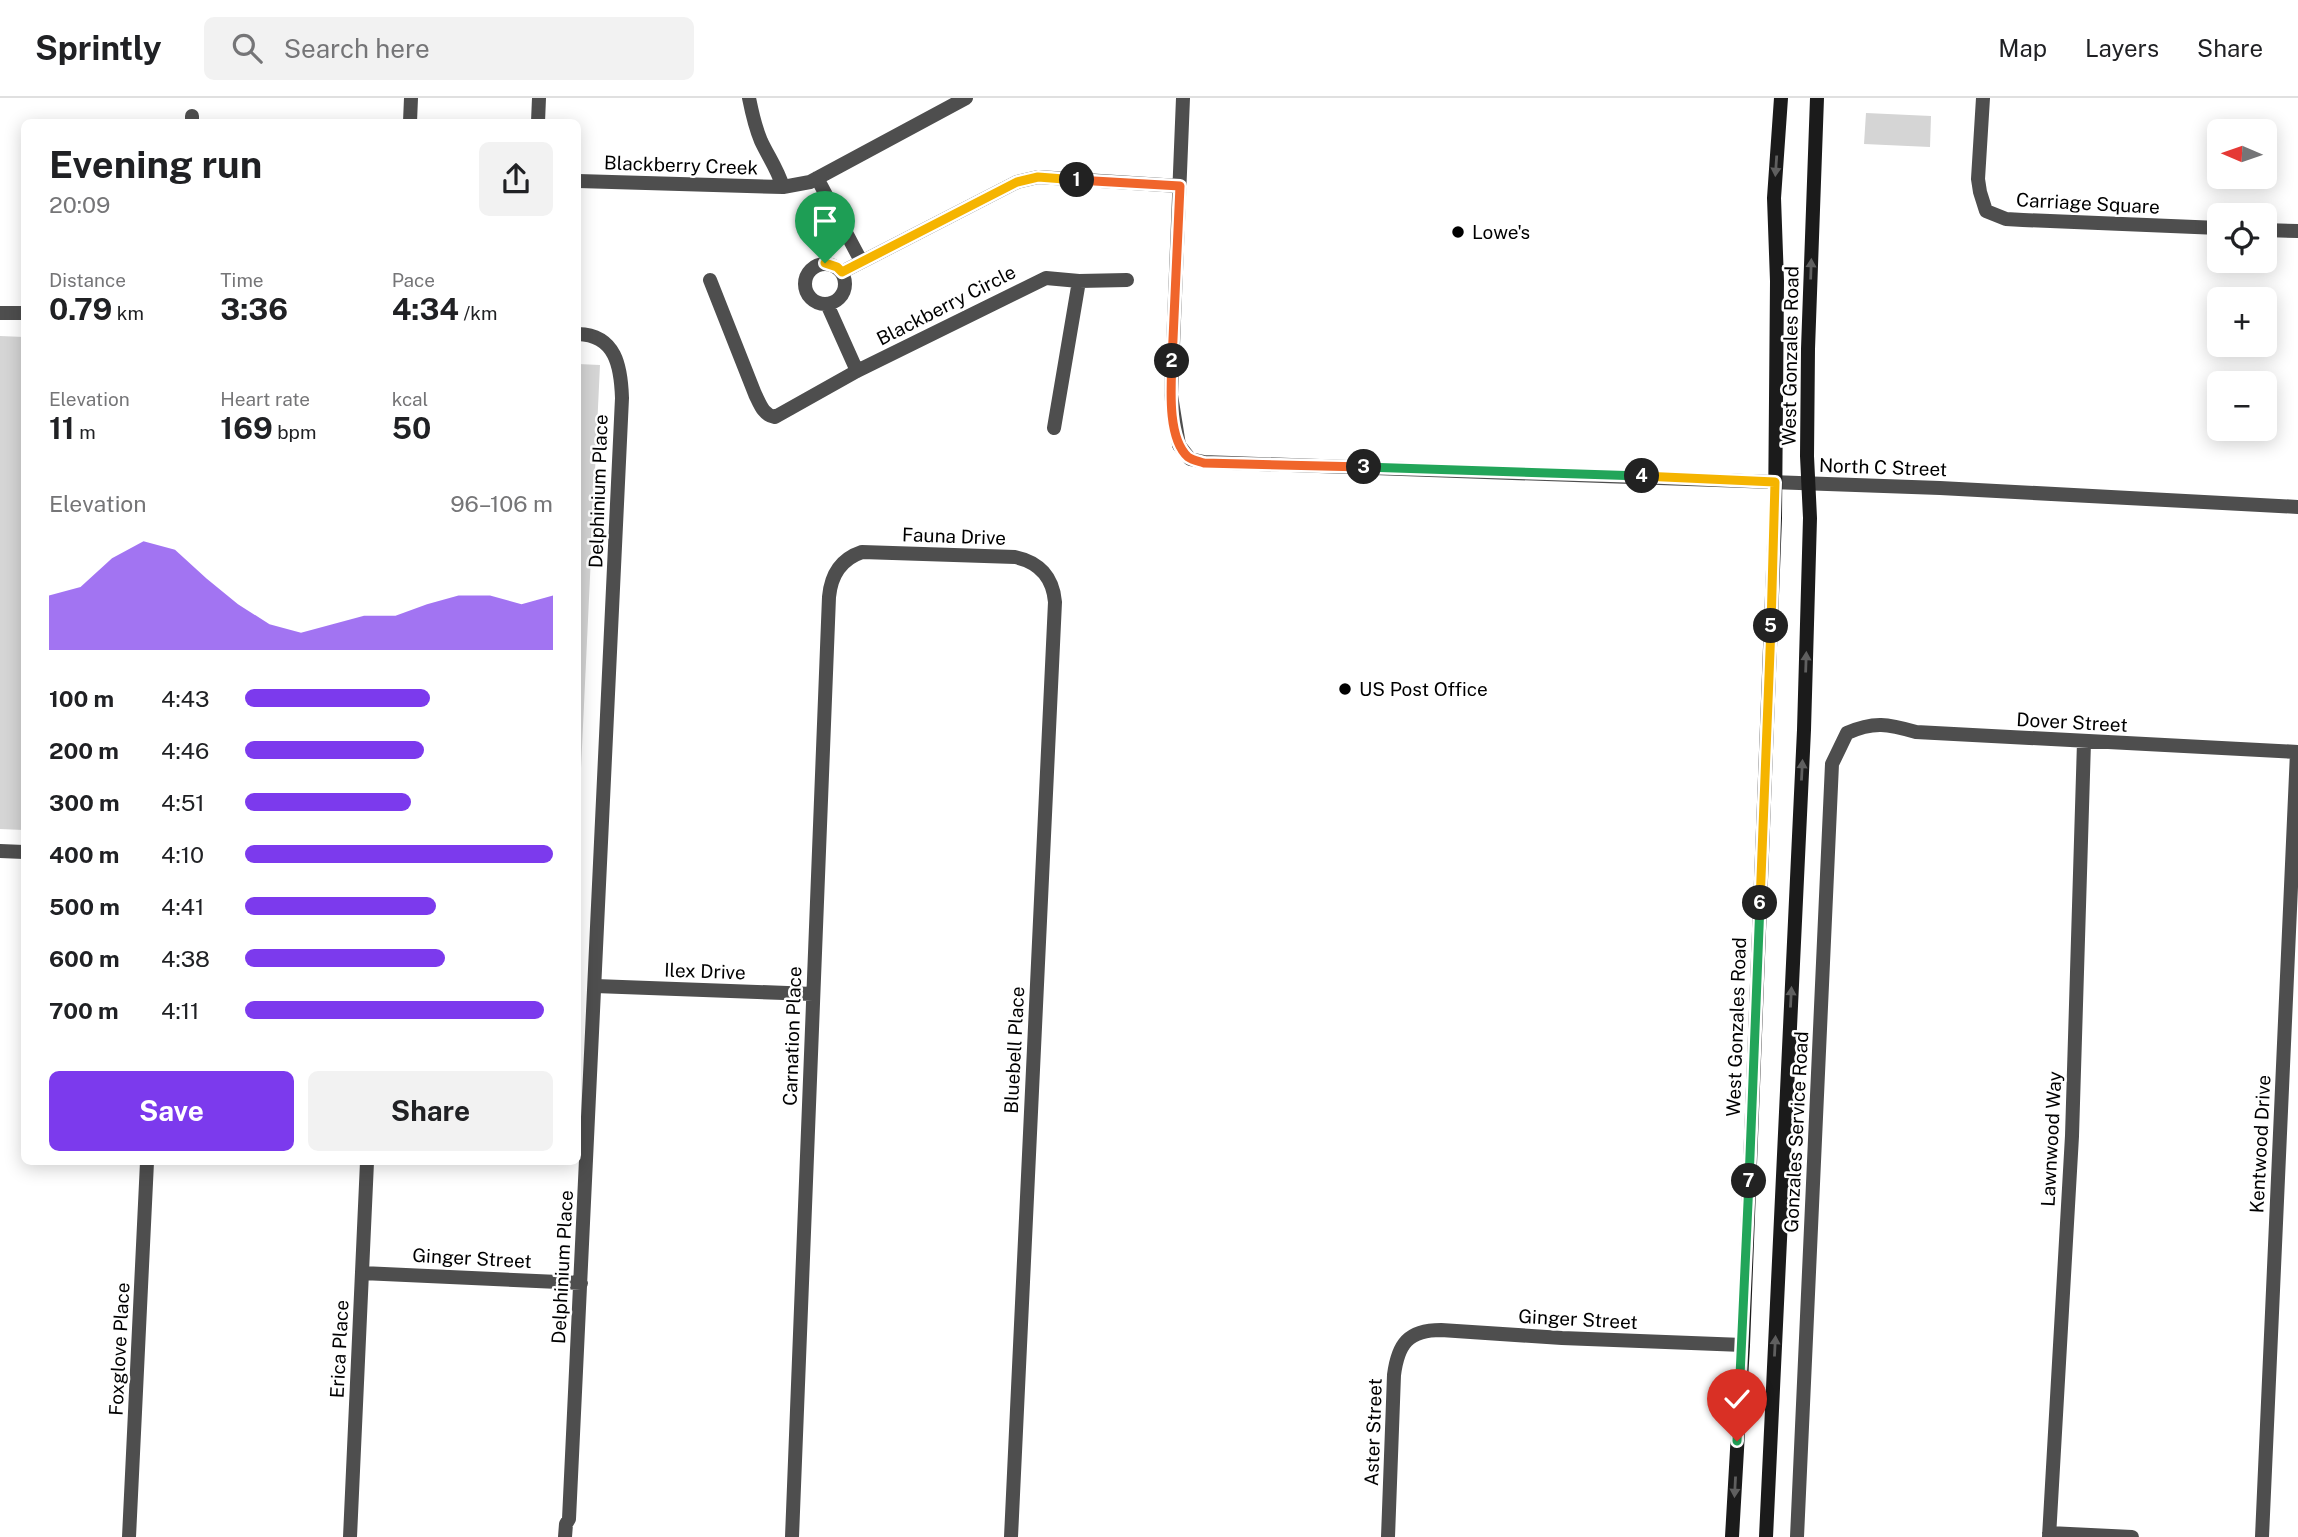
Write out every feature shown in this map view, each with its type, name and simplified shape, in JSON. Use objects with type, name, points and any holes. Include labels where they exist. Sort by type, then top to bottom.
[{"type":"main road","name":"West Gonzales Road","points":[[1732,1537],[1743,1345],[1775,482],[1777,281],[1774,198],[1781,98]]},
{"type":"main road","name":"West Gonzales Road","points":[[1766,1537],[1804,730],[1810,518],[1807,456],[1808,349],[1817,98]]},
{"type":"street","points":[[410,119],[411,98]]},
{"type":"street","points":[[538,119],[539,98]]},
{"type":"street","name":"Blackberry Creek","points":[[749,98],[753,119],[783,187]]},
{"type":"street","name":"Blackberry Creek","points":[[581,181],[783,187],[817,178],[967,98]]},
{"type":"street","points":[[842,272],[1017,182],[1038,177],[1180,186],[1184,98]]},
{"type":"street","name":"Carriage Square","points":[[1983,98],[1978,179],[1979,192],[1986,211],[2006,219],[2207,228]]},
{"type":"street","points":[[817,178],[861,261]]},
{"type":"street","name":"North C Street","points":[[1180,186],[1171,395],[1179,445],[1190,459],[1204,463],[1940,488],[2298,507]]},
{"type":"street","points":[[2277,230],[2298,231]]},
{"type":"street","points":[[825,263],[842,272],[845,285],[840,298],[827,304],[814,301],[804,285],[808,272],[818,264],[825,263]]},
{"type":"street","name":"Blackberry Circle","points":[[857,371],[1046,278],[1079,281],[1127,280]]},
{"type":"street","points":[[710,280],[755,394],[768,416],[775,417],[857,371],[827,304]]},
{"type":"street","points":[[1054,428],[1079,281]]},
{"type":"street","points":[[0,313],[21,313]]},
{"type":"street","name":"Delphinium Place","points":[[565,1537],[569,1519],[581,1283],[622,398],[622,372],[618,361],[604,344],[594,337],[581,335]]},
{"type":"street","name":"Fauna Drive","points":[[862,552],[1015,557],[1029,560],[1041,569]]},
{"type":"street","name":"Carnation Place","points":[[792,1537],[829,597],[830,585],[840,566],[847,559],[862,552]]},
{"type":"street","name":"Bluebell Place","points":[[1011,1537],[1055,602],[1054,588],[1041,569]]},
{"type":"street","name":"Dover Street","points":[[1847,733],[1866,724],[1889,724],[1916,732],[2298,752]]},
{"type":"street","name":"Gonzales Service Road","points":[[1797,1537],[1832,764],[1847,733]]},
{"type":"street","name":"Lawnwood Way","points":[[2049,1535],[2072,1136],[2084,742]]},
{"type":"street","name":"Kentwood Drive","points":[[2262,1537],[2298,752]]},
{"type":"street","points":[[0,851],[21,852]]},
{"type":"street","name":"Ilex Drive","points":[[595,986],[813,994]]},
{"type":"street","name":"Foxglove Place","points":[[129,1537],[147,1165]]},
{"type":"street","name":"Erica Place","points":[[350,1537],[367,1165]]},
{"type":"street","name":"Ginger Street","points":[[362,1273],[581,1283]]},
{"type":"street","name":"Ginger Street","points":[[1413,1335],[1427,1330],[1441,1330],[1743,1345]]},
{"type":"street","name":"Aster Street","points":[[1388,1537],[1396,1357],[1403,1344],[1413,1335]]},
{"type":"street","points":[[2049,1535],[2132,1537]]},
{"type":"shaded area","points":[[1866,113],[1931,116],[1930,147],[1864,144]]},
{"type":"shaded area","points":[[0,336],[21,337],[21,830],[0,829]]},
{"type":"shaded area","points":[[581,364],[600,365],[581,768]]},
{"type":"place","name":"Lowe's","points":[[1458,232]]},
{"type":"place","name":"US Post Office","points":[[1345,689]]},
{"type":"route","points":[[825,263],[842,272],[1002,189],[1038,177],[1180,186],[1171,395],[1179,445],[1190,459],[1204,463],[1775,482],[1743,1345],[1737,1441]]}]
